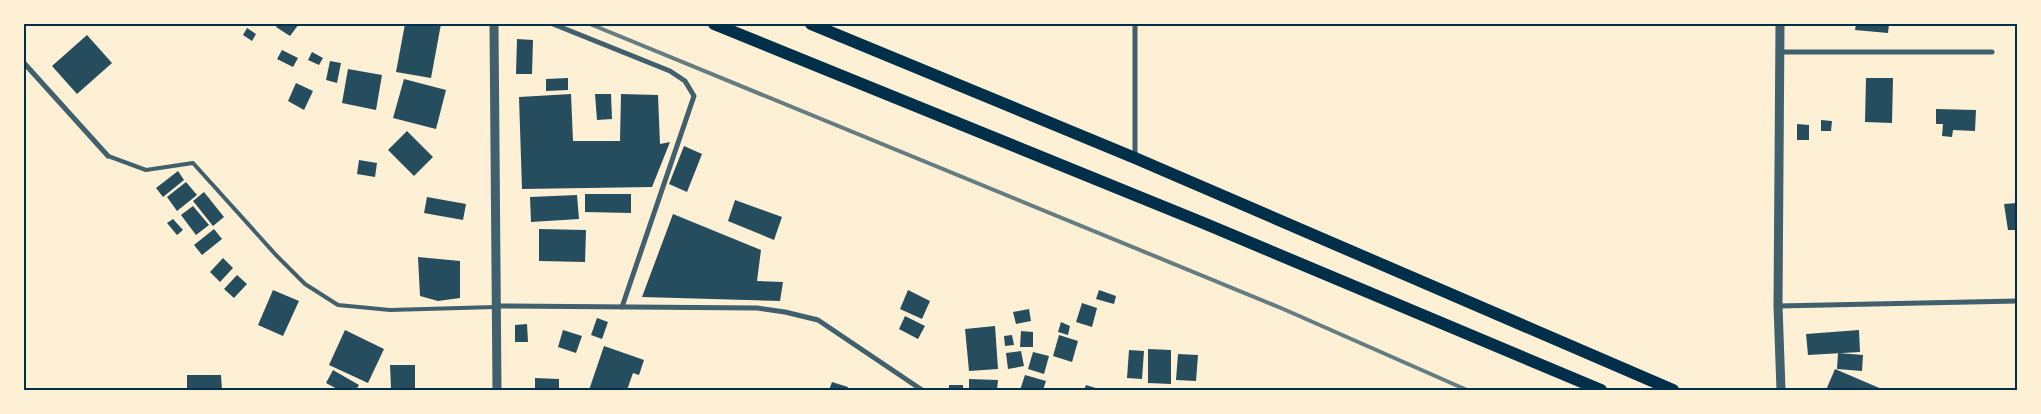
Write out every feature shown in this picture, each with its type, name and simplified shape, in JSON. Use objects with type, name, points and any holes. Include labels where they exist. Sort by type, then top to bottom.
[{"type":"main road","points":[[714,24],[1210,226],[1601,390]]},
{"type":"main road","points":[[812,24],[1135,158],[1673,390]]},
{"type":"street","points":[[494,24],[496,390]]},
{"type":"street","points":[[553,24],[670,71],[685,81],[694,96],[622,307]]},
{"type":"street","points":[[1135,24],[1135,158]]},
{"type":"street","points":[[1780,24],[1778,306],[1781,390]]},
{"type":"street","points":[[1780,52],[1992,52]]},
{"type":"street","points":[[24,63],[108,156]]},
{"type":"street","points":[[1778,306],[2017,301]]},
{"type":"street","points":[[497,306],[757,308],[785,312],[818,320],[922,390]]},
{"type":"lane","points":[[108,156],[146,170],[193,163],[276,255],[305,284],[338,305],[390,310],[497,306]]},
{"type":"building","points":[[278,24],[299,24],[290,36],[276,27]]},
{"type":"building","points":[[405,24],[441,24],[431,78],[396,72]]},
{"type":"building","points":[[1856,24],[1889,24],[1888,33],[1855,30]]},
{"type":"building","points":[[247,28],[256,34],[252,41],[243,35]]},
{"type":"building","points":[[87,35],[112,63],[77,94],[52,66]]},
{"type":"building","points":[[517,39],[533,40],[532,74],[516,74]]},
{"type":"building","points":[[282,50],[298,58],[293,67],[277,59]]},
{"type":"building","points":[[312,52],[323,58],[319,65],[308,60]]},
{"type":"building","points":[[330,61],[341,63],[337,83],[326,80]]},
{"type":"building","points":[[348,69],[382,75],[376,110],[342,103]]},
{"type":"building","points":[[568,78],[568,90],[546,91],[546,79]]},
{"type":"building","points":[[1866,78],[1893,78],[1892,123],[1865,122]]},
{"type":"building","points":[[404,79],[446,90],[436,129],[393,118]]},
{"type":"building","points":[[296,83],[313,91],[304,110],[288,101]]},
{"type":"building","points":[[571,94],[573,141],[620,141],[621,94],[658,95],[660,144],[670,142],[652,187],[522,189],[519,97]]},
{"type":"building","points":[[595,94],[611,94],[612,119],[597,120]]},
{"type":"building","points":[[1936,109],[1976,110],[1975,131],[1953,130],[1952,137],[1942,136],[1943,124],[1936,124]]},
{"type":"building","points":[[1821,120],[1832,121],[1831,131],[1821,131]]},
{"type":"building","points":[[1797,124],[1809,125],[1809,140],[1797,140]]},
{"type":"building","points":[[407,131],[433,157],[414,176],[388,150]]},
{"type":"building","points":[[684,146],[702,154],[687,192],[669,184]]},
{"type":"building","points":[[359,160],[377,163],[375,177],[357,174]]},
{"type":"building","points":[[178,171],[184,180],[163,197],[156,188]]},
{"type":"building","points":[[186,182],[197,195],[177,211],[167,197]]},
{"type":"building","points":[[204,192],[224,217],[213,226],[193,201]]},
{"type":"building","points":[[585,194],[631,194],[631,213],[585,212]]},
{"type":"building","points":[[577,195],[579,219],[531,222],[530,197]]},
{"type":"building","points":[[427,197],[466,204],[463,220],[424,213]]},
{"type":"building","points":[[735,200],[782,217],[774,240],[728,221]]},
{"type":"building","points":[[2017,203],[2016,240],[2015,230],[2008,230],[2004,204]]},
{"type":"building","points":[[193,206],[209,225],[196,235],[181,215]]},
{"type":"building","points":[[673,214],[761,250],[757,281],[783,282],[780,301],[642,297]]},
{"type":"building","points":[[173,219],[183,230],[177,235],[167,223]]},
{"type":"building","points":[[214,229],[222,239],[202,255],[194,245]]},
{"type":"building","points":[[539,229],[586,230],[585,262],[539,261]]},
{"type":"building","points":[[418,257],[460,261],[460,298],[438,301],[420,296]]},
{"type":"building","points":[[223,258],[233,268],[220,282],[210,272]]},
{"type":"building","points":[[237,275],[247,284],[234,298],[224,289]]},
{"type":"building","points":[[273,290],[299,301],[283,336],[258,325]]},
{"type":"building","points":[[908,290],[930,301],[922,319],[900,309]]},
{"type":"building","points":[[1099,290],[1116,296],[1114,304],[1096,299]]},
{"type":"building","points":[[1082,303],[1097,308],[1092,327],[1076,322]]},
{"type":"building","points":[[1029,309],[1031,321],[1016,324],[1013,312]]},
{"type":"building","points":[[905,316],[925,326],[918,339],[899,329]]},
{"type":"building","points":[[597,318],[608,322],[602,339],[591,335]]},
{"type":"building","points":[[1061,322],[1070,326],[1068,335],[1058,332]]},
{"type":"building","points":[[527,324],[528,342],[515,342],[515,325]]},
{"type":"building","points":[[995,326],[998,369],[969,371],[965,329]]},
{"type":"building","points":[[345,330],[384,349],[368,383],[329,365]]},
{"type":"building","points":[[563,330],[582,336],[576,353],[558,347]]},
{"type":"building","points":[[1859,330],[1860,352],[1808,355],[1806,334]]},
{"type":"building","points":[[1021,331],[1033,332],[1033,347],[1020,347]]},
{"type":"building","points":[[1012,335],[1014,345],[1005,346],[1004,336]]},
{"type":"building","points":[[1059,335],[1078,341],[1072,362],[1053,356]]},
{"type":"building","points":[[604,346],[644,360],[639,375],[633,373],[627,390],[589,390]]},
{"type":"building","points":[[1148,349],[1171,350],[1171,384],[1148,383]]},
{"type":"building","points":[[1129,350],[1144,351],[1142,379],[1127,378]]},
{"type":"building","points":[[1021,351],[1024,366],[1008,369],[1006,353]]},
{"type":"building","points":[[1033,352],[1049,356],[1044,374],[1028,369]]},
{"type":"building","points":[[1838,353],[1863,355],[1862,371],[1837,369]]},
{"type":"building","points":[[1178,354],[1198,355],[1196,381],[1176,380]]},
{"type":"building","points":[[390,365],[415,365],[415,388],[391,388]]},
{"type":"building","points":[[1835,369],[1884,390],[1826,390]]},
{"type":"building","points":[[333,370],[359,385],[356,390],[339,390],[326,383]]},
{"type":"building","points":[[187,375],[221,375],[222,390],[187,390]]},
{"type":"building","points":[[1025,375],[1046,381],[1043,390],[1020,390]]},
{"type":"building","points":[[535,378],[559,379],[559,390],[535,390]]},
{"type":"building","points":[[969,379],[998,380],[997,390],[969,390]]},
{"type":"building","points":[[832,382],[848,387],[847,390],[829,390]]},
{"type":"building","points":[[949,385],[963,385],[963,390],[949,390]]},
{"type":"building","points":[[1086,385],[1102,390],[1084,390]]},
{"type":"railway","points":[[590,24],[1281,308],[1467,390]]}]
